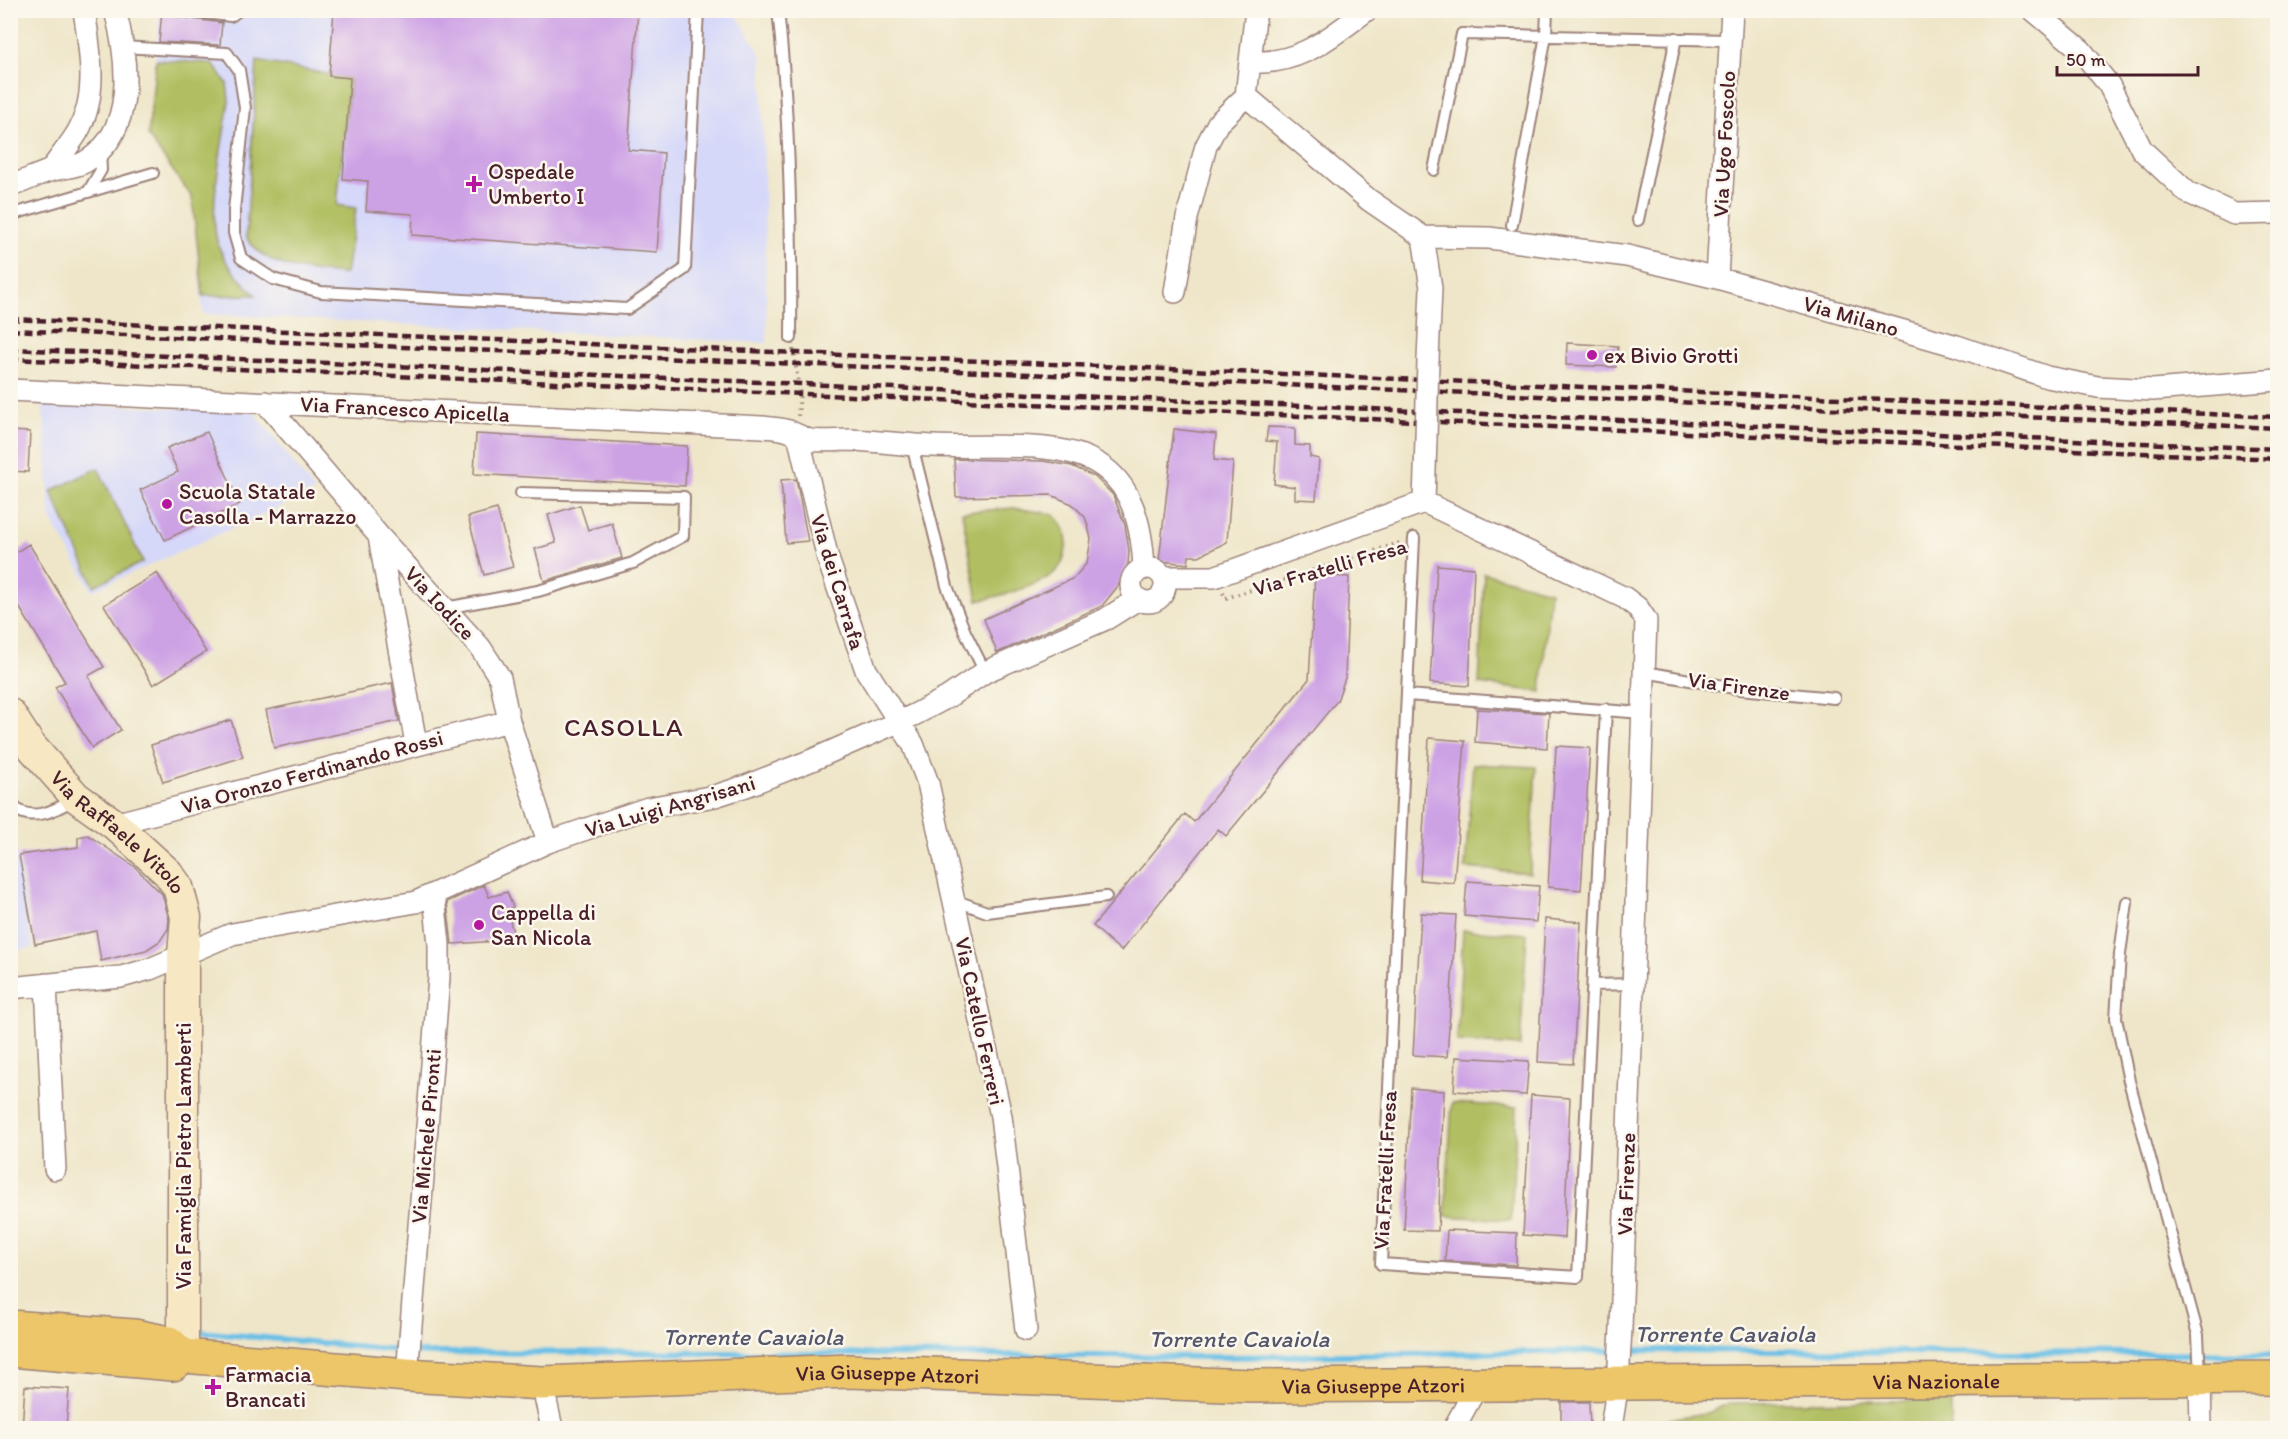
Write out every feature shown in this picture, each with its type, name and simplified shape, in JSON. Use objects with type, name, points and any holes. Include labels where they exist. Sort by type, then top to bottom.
[{"type":"main road","name":"Via Raffaele Vitolo","points":[[14,727],[76,797],[114,824],[168,873],[178,887],[186,917],[183,955]]},
{"type":"main road","name":"Via Famiglia Pietro Lamberti","points":[[183,955],[183,1356]]},
{"type":"main road","name":"Via Giuseppe Atzori","points":[[10,1327],[134,1336],[169,1343],[183,1356],[407,1369],[542,1383],[849,1371],[1253,1386],[1477,1386],[1610,1379]]},
{"type":"main road","name":"Via Giuseppe Atzori","points":[[10,1350],[173,1364],[183,1356]]},
{"type":"main road","name":"Via Nazionale","points":[[1610,1379],[2200,1372],[2277,1378]]},
{"type":"street","points":[[50,171],[78,132],[89,100],[92,68],[84,10]]},
{"type":"street","points":[[10,186],[50,171],[83,163],[100,151],[119,121],[126,81],[115,10]]},
{"type":"street","points":[[1175,292],[1187,218],[1206,146],[1218,123],[1246,96],[1256,10]]},
{"type":"street","points":[[1250,62],[1272,64],[1304,54],[1367,10]]},
{"type":"street","name":"Via Ugo Foscolo","points":[[1717,278],[1732,10]]},
{"type":"street","points":[[2033,10],[2081,50],[2109,85],[2142,150],[2187,192],[2234,214],[2277,213]]},
{"type":"street","points":[[89,46],[105,51],[122,47]]},
{"type":"street","points":[[1246,96],[1369,200],[1422,237],[1431,288],[1424,502]]},
{"type":"street","points":[[78,132],[100,151]]},
{"type":"street","name":"Via Milano","points":[[1422,237],[1489,238],[1627,256],[1717,278],[1957,346],[2047,377],[2098,387],[2153,390],[2277,380]]},
{"type":"street","name":"Via Francesco Apicella","points":[[10,390],[762,427],[810,440],[912,445],[1050,447],[1078,454],[1101,466],[1122,485],[1135,510],[1142,533],[1151,586]]},
{"type":"street","name":"Via Iodice","points":[[265,402],[379,536],[480,647],[500,678],[509,721],[548,842]]},
{"type":"street","name":"Via dei Carrafa","points":[[798,435],[828,559],[866,670],[897,722]]},
{"type":"street","points":[[1151,586],[1214,577],[1424,502],[1601,585],[1632,603],[1646,620],[1643,713]]},
{"type":"street","points":[[379,536],[416,744]]},
{"type":"street","name":"Via Luigi Angrisani","points":[[10,988],[121,976],[150,969],[232,934],[416,902],[434,896],[548,842],[648,808],[716,796],[746,786],[897,722],[948,697],[985,672],[1106,620],[1151,586]]},
{"type":"street","name":"Via Firenze","points":[[1611,1428],[1610,1379],[1621,1328],[1628,985],[1643,713]]},
{"type":"street","name":"Via Oronzo Ferdinando Rossi","points":[[114,824],[509,721]]},
{"type":"street","name":"Via Catello Ferreri","points":[[897,722],[913,744],[928,783],[1001,1116],[1026,1330]]},
{"type":"street","name":"Via Michele Pironti","points":[[407,1369],[439,978],[439,945],[434,896]]},
{"type":"street","points":[[46,984],[55,1169]]},
{"type":"street","points":[[2200,1372],[2201,1428]]},
{"type":"street","points":[[542,1383],[552,1428]]},
{"type":"street","points":[[1454,1428],[1477,1386]]},
{"type":"lane","points":[[179,10],[231,16],[239,10]]},
{"type":"lane","points":[[122,47],[227,53],[239,70],[245,108],[234,210],[234,232],[240,258],[273,279],[321,292],[627,309],[685,269],[698,10]]},
{"type":"lane","points":[[778,10],[783,58],[792,224],[791,338]]},
{"type":"lane","points":[[1512,225],[1546,35],[1547,10]]},
{"type":"lane","points":[[1434,170],[1462,34],[1729,40]]},
{"type":"lane","points":[[1638,220],[1676,38]]},
{"type":"lane","points":[[88,192],[101,170],[100,151]]},
{"type":"lane","points":[[10,215],[153,173]]},
{"type":"lane","points":[[912,445],[947,586],[965,632],[985,672]]},
{"type":"lane","points":[[445,608],[538,591],[633,563],[683,536],[684,497],[521,493]]},
{"type":"lane","name":"Via Fratelli Fresa","points":[[1414,538],[1381,1264],[1578,1277],[1606,709]]},
{"type":"lane","name":"Via Firenze","points":[[1645,672],[1740,689],[1834,698]]},
{"type":"lane","points":[[1407,695],[1643,713]]},
{"type":"lane","points":[[10,803],[16,811],[36,816],[57,810],[76,797]]},
{"type":"lane","points":[[954,900],[987,912],[1106,897]]},
{"type":"lane","points":[[2127,902],[2120,954],[2116,1018],[2129,1081],[2198,1335],[2200,1372]]},
{"type":"lane","points":[[1593,985],[1628,985]]},
{"type":"path","points":[[795,364],[800,394]]},
{"type":"path","name":"Via Fratelli Fresa","points":[[1214,577],[1226,598],[1414,538]]},
{"type":"shaded area","name":"Ospedale Umberto I","points":[[160,11],[734,11],[762,56],[767,343],[203,314],[192,197],[148,136]]},
{"type":"shaded area","name":"Scuola Statale Casolla - Marrazzo","points":[[43,403],[253,411],[315,491],[92,591],[50,517]]},
{"type":"shaded area","points":[[10,831],[14,835],[33,948],[11,951]]},
{"type":"green space","points":[[156,60],[212,63],[227,83],[229,101],[217,175],[215,233],[226,261],[256,295],[203,296],[192,197],[148,136]]},
{"type":"green space","points":[[257,61],[350,78],[337,205],[356,208],[346,274],[305,270],[278,263],[255,248],[246,237]]},
{"type":"green space","points":[[98,468],[143,562],[94,586],[51,491]]},
{"type":"green space","points":[[1014,508],[1054,514],[1066,534],[1067,543],[1063,560],[1057,570],[1041,581],[1020,590],[978,601],[962,512]]},
{"type":"green space","points":[[1484,573],[1550,591],[1541,692],[1479,684]]},
{"type":"green space","points":[[1473,764],[1536,767],[1530,873],[1465,868]]},
{"type":"green space","points":[[1463,930],[1527,934],[1520,1046],[1457,1042]]},
{"type":"green space","points":[[1452,1103],[1517,1107],[1511,1220],[1445,1216]]},
{"type":"green space","points":[[1951,1400],[1951,1428],[1642,1428],[1647,1422],[1708,1413],[1729,1403]]},
{"type":"building","points":[[162,10],[172,10],[178,17],[222,23],[220,45],[159,42]]},
{"type":"building","points":[[334,10],[638,10],[628,150],[664,153],[657,252],[412,235],[413,214],[366,211],[368,181],[343,179],[350,78],[329,76]]},
{"type":"building","name":"ex Bivio Grotti","points":[[1567,343],[1618,346],[1616,367],[1566,365]]},
{"type":"building","points":[[1268,427],[1295,428],[1295,445],[1310,446],[1310,457],[1319,459],[1316,500],[1295,499],[1295,487],[1274,484],[1277,442],[1266,441]]},
{"type":"building","points":[[1174,429],[1216,434],[1214,460],[1233,462],[1227,542],[1199,556],[1189,556],[1188,564],[1159,561]]},
{"type":"building","points":[[10,431],[30,432],[28,472],[10,471]]},
{"type":"building","points":[[207,432],[240,504],[165,540],[140,490],[178,472],[167,448]]},
{"type":"building","points":[[476,434],[687,446],[685,486],[474,474]]},
{"type":"building","points":[[954,459],[1043,461],[1072,466],[1095,477],[1113,495],[1125,525],[1129,551],[1128,564],[1118,586],[1102,606],[997,653],[984,619],[1074,578],[1087,563],[1091,539],[1085,517],[1072,504],[1051,495],[956,497]]},
{"type":"building","points":[[796,479],[808,541],[786,543],[781,480]]},
{"type":"building","points":[[580,505],[588,530],[612,523],[622,558],[544,581],[535,549],[556,543],[548,515]]},
{"type":"building","points":[[497,509],[513,567],[484,575],[468,517]]},
{"type":"building","points":[[29,544],[104,667],[88,676],[121,730],[92,748],[55,687],[65,682],[10,592],[10,556]]},
{"type":"building","points":[[1437,565],[1474,568],[1469,686],[1430,683]]},
{"type":"building","points":[[157,573],[206,652],[153,685],[104,605]]},
{"type":"building","points":[[1315,575],[1349,577],[1345,678],[1337,701],[1226,836],[1218,829],[1121,951],[1093,926],[1185,814],[1194,822],[1309,679]]},
{"type":"building","points":[[392,683],[399,721],[274,748],[266,710]]},
{"type":"building","points":[[1477,709],[1549,713],[1547,748],[1475,742]]},
{"type":"building","points":[[231,720],[243,757],[163,782],[151,745]]},
{"type":"building","points":[[1429,738],[1465,741],[1454,883],[1420,880]]},
{"type":"building","points":[[1556,746],[1590,748],[1581,890],[1548,887]]},
{"type":"building","points":[[88,835],[135,867],[162,894],[169,919],[168,929],[160,941],[146,950],[101,961],[96,931],[35,944],[19,855],[78,847],[78,837]]},
{"type":"building","points":[[1467,881],[1539,886],[1536,922],[1464,916]]},
{"type":"building","name":"Cappella di San Nicola","points":[[484,885],[489,897],[507,892],[513,907],[507,909],[515,940],[452,944],[447,902]]},
{"type":"building","points":[[1421,913],[1456,915],[1447,1057],[1413,1055]]},
{"type":"building","points":[[1545,919],[1581,922],[1573,1064],[1538,1062]]},
{"type":"building","points":[[1456,1057],[1529,1061],[1526,1095],[1454,1091]]},
{"type":"building","points":[[1411,1088],[1444,1091],[1438,1231],[1404,1230]]},
{"type":"building","points":[[1531,1095],[1570,1098],[1564,1238],[1523,1235]]},
{"type":"building","points":[[1447,1230],[1517,1233],[1516,1265],[1445,1261]]},
{"type":"building","points":[[25,1386],[69,1389],[66,1428],[22,1428]]},
{"type":"building","points":[[1561,1402],[1589,1402],[1590,1428],[1561,1428]]},
{"type":"waterway","name":"Torrente Cavaiola","points":[[201,1332],[429,1353],[603,1352],[1222,1357],[1655,1350],[2278,1355]]},
{"type":"railway","points":[[10,319],[2278,417]]},
{"type":"railway","points":[[10,330],[2278,428]]},
{"type":"railway","points":[[10,349],[2278,449]]},
{"type":"railway","points":[[10,359],[2278,459]]},
{"type":"place","name":"Ospedale Umberto I","points":[[474,184]]},
{"type":"place","name":"ex Bivio Grotti","points":[[1592,355]]},
{"type":"place","name":"Scuola Statale Casolla - Marrazzo","points":[[167,504]]},
{"type":"place","name":"Cappella di San Nicola","points":[[479,925]]},
{"type":"place","name":"Farmacia Brancati","points":[[213,1387]]},
{"type":"district","name":"CASOLLA","points":[[624,727]]}]
